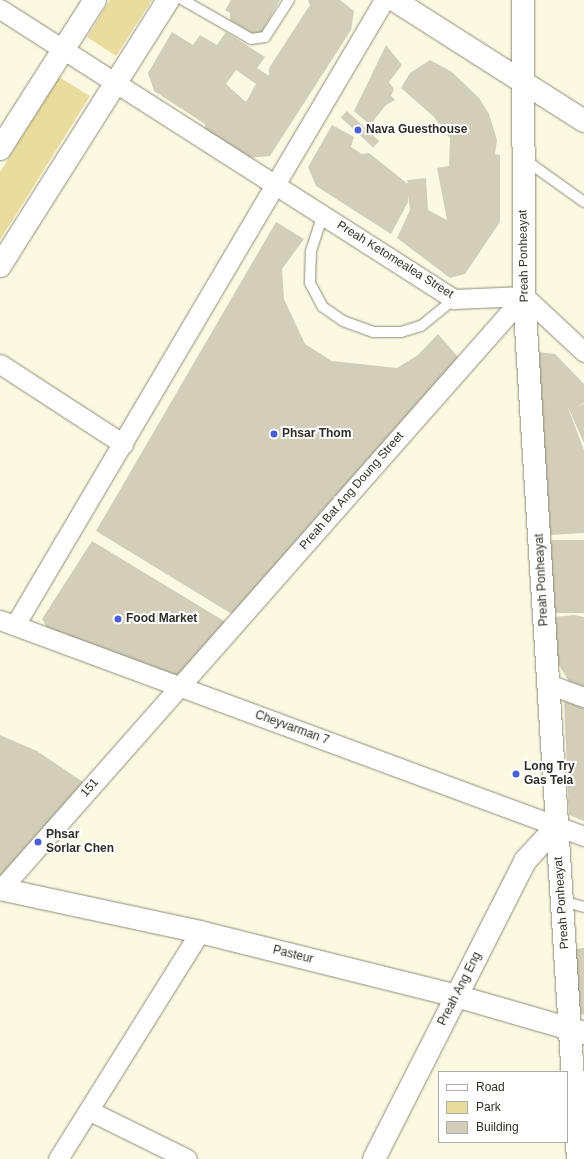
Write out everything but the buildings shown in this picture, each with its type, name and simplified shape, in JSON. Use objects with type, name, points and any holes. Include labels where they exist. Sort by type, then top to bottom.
[{"type":"street","points":[[0,149],[95,0]]},
{"type":"street","points":[[0,266],[168,0]]},
{"type":"street","points":[[7,623],[123,444],[384,0]]},
{"type":"street","points":[[394,0],[522,80],[584,121]]},
{"type":"street","name":"Preah Ponheayat","points":[[523,0],[522,80],[524,296],[562,901],[578,1030],[578,1159]]},
{"type":"street","name":"Preah Ketomealea Street","points":[[0,9],[277,184],[454,299],[524,296]]},
{"type":"street","points":[[524,296],[584,352]]},
{"type":"street","name":"Preah Bat Ang Doung Street","points":[[180,686],[524,296]]},
{"type":"street","points":[[0,364],[123,444]]},
{"type":"street","name":"Cheyvarman 7","points":[[7,623],[584,836]]},
{"type":"street","points":[[548,684],[584,697]]},
{"type":"street","name":"151","points":[[0,889],[180,686]]},
{"type":"street","name":"Preah Ang Eng","points":[[374,1159],[525,861],[557,826]]},
{"type":"street","name":"Pasteur","points":[[0,889],[200,932],[456,996],[578,1030]]},
{"type":"street","points":[[58,1159],[90,1111],[200,932]]},
{"type":"street","points":[[90,1111],[187,1159]]},
{"type":"lane","points":[[183,0],[250,40],[265,37],[289,0]]},
{"type":"lane","points":[[523,158],[584,202]]},
{"type":"lane","points":[[323,214],[311,252],[310,283],[323,307],[342,321],[374,332],[401,332],[421,326],[454,299]]},
{"type":"lane","points":[[562,901],[584,906]]},
{"type":"green space","points":[[110,0],[152,0],[116,56],[87,37]]},
{"type":"green space","points":[[59,77],[90,96],[0,240],[0,172]]},
{"type":"place","name":"Nava Guesthouse","points":[[358,130]]},
{"type":"place","name":"Phsar Thom","points":[[274,434]]},
{"type":"place","name":"Food Market","points":[[118,619]]},
{"type":"place","name":"Long Try Gas Tela","points":[[516,774]]},
{"type":"place","name":"Phsar Sorlar Chen","points":[[38,842]]}]
